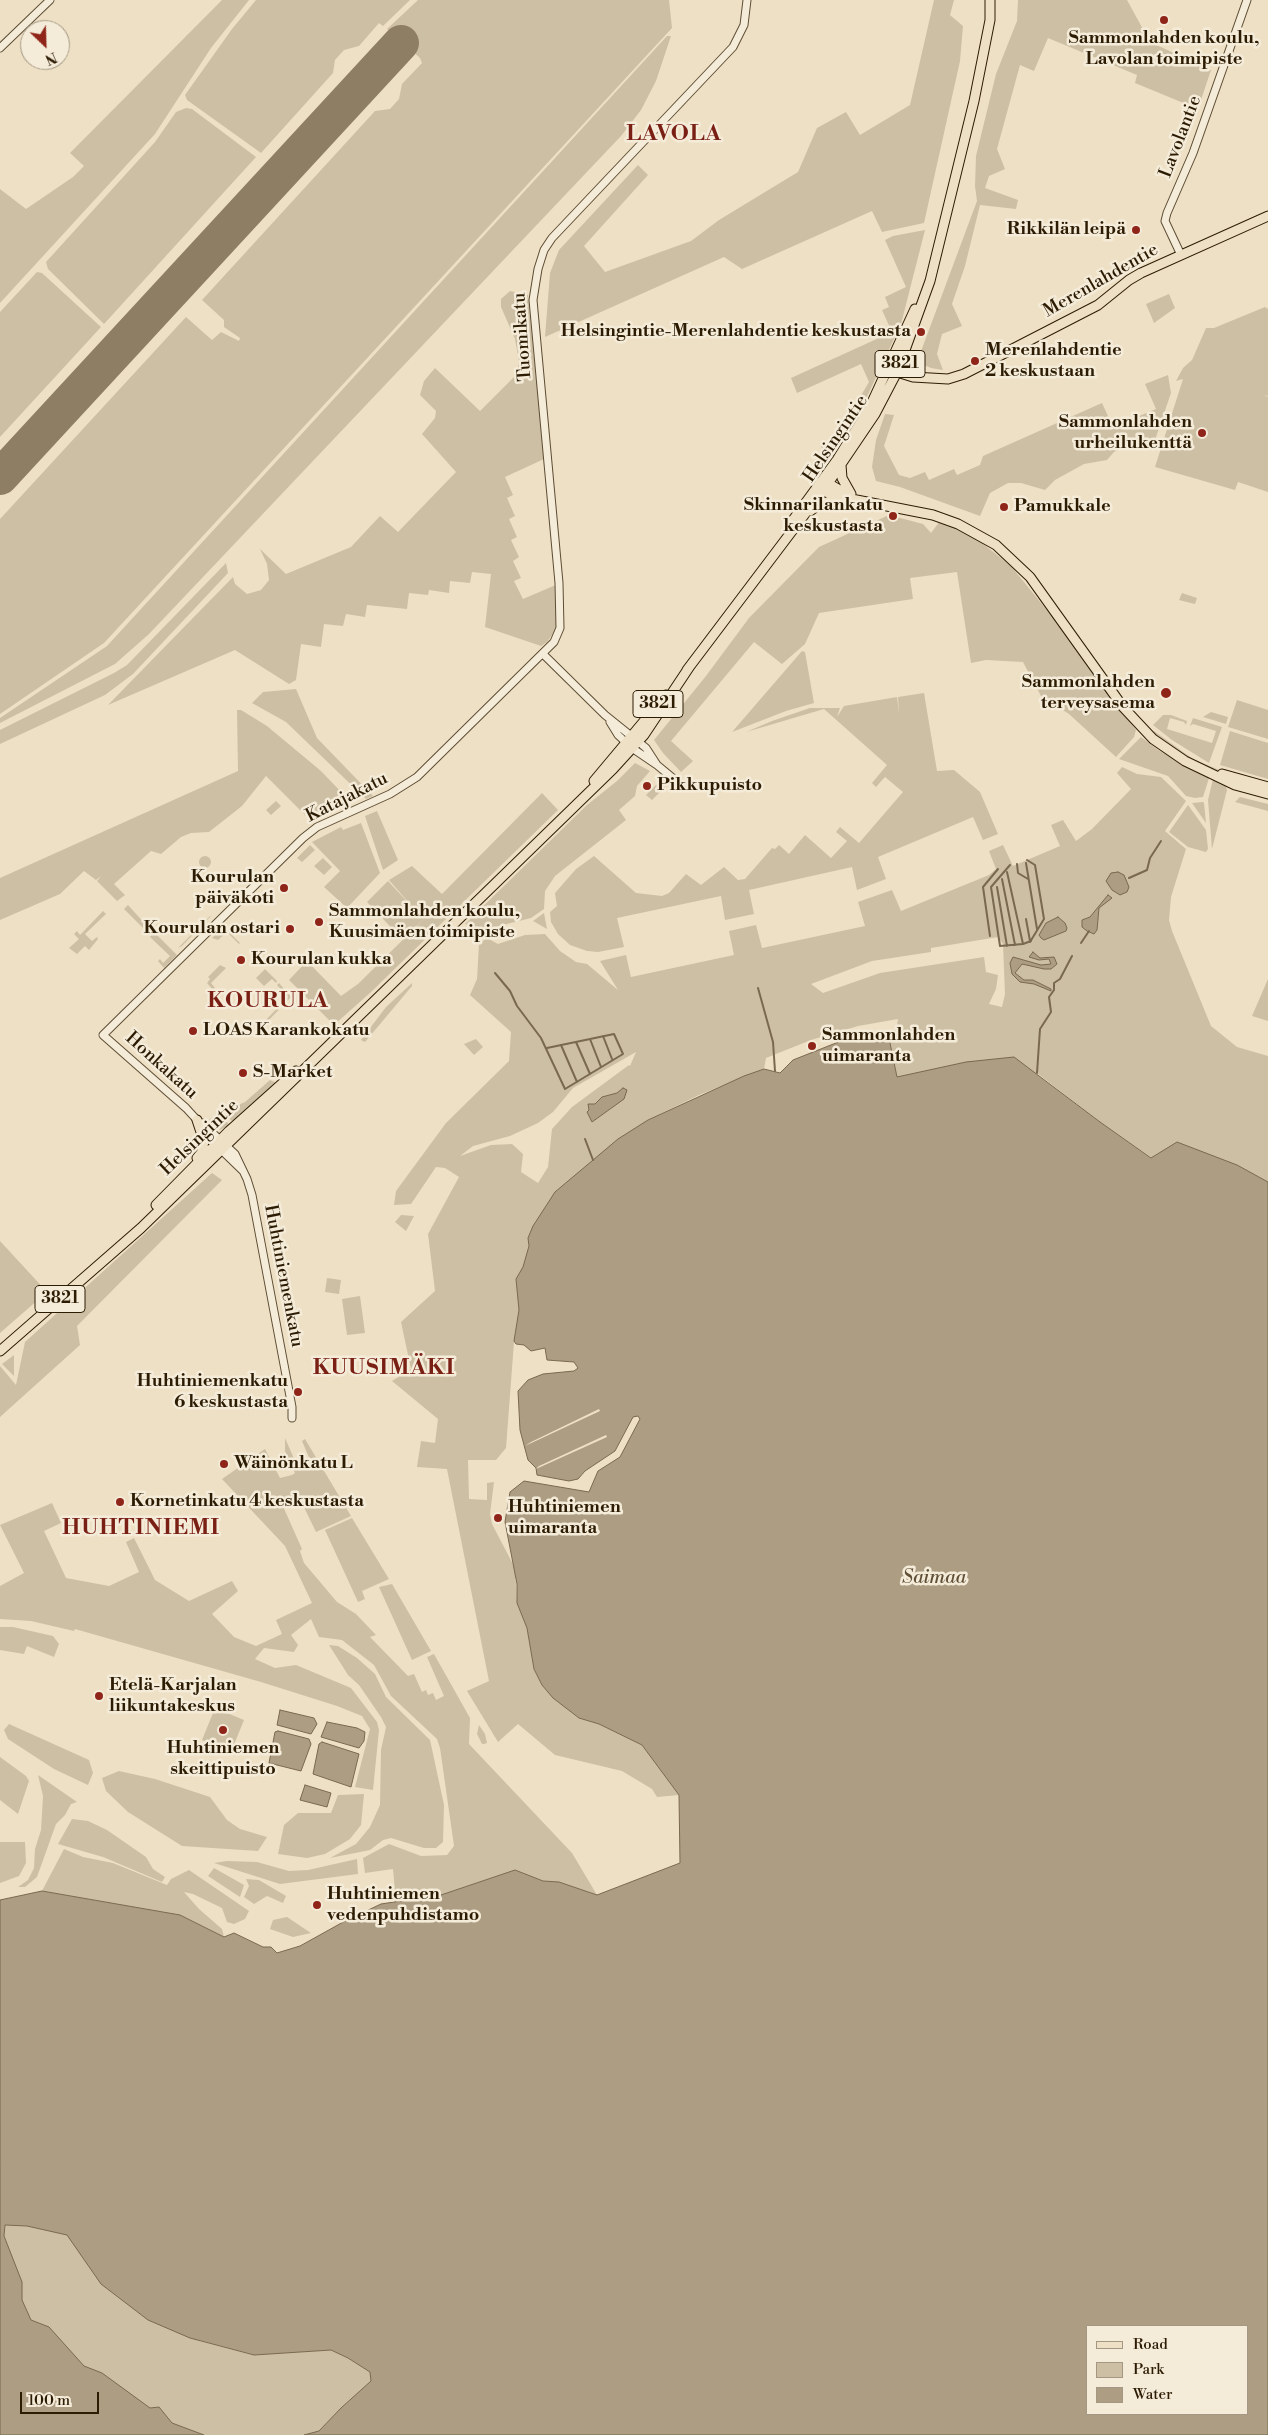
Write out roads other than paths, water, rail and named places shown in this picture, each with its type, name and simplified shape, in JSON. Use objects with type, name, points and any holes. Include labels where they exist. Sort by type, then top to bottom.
[{"type":"main road","name":"Helsingintie","points":[[988,34],[990,0]]},
{"type":"main road","name":"Helsingintie","points":[[0,1351],[119,1247],[279,1085],[333,1040],[569,812],[632,742],[824,484],[842,463],[874,414],[896,367],[936,254],[994,13],[994,0]]},
{"type":"main road","name":"Merenlahdentie","points":[[896,367],[913,377],[948,379],[966,373],[1098,305],[1129,280],[1268,216]]},
{"type":"main road","name":"Helsingintie","points":[[759,573],[793,529],[824,484],[837,460],[896,367]]},
{"type":"main road","points":[[842,463],[843,481],[856,500]]},
{"type":"main road","points":[[824,484],[856,500]]},
{"type":"main road","points":[[793,529],[818,505],[856,500],[947,519],[996,545],[1030,577],[1123,707],[1144,730],[1171,753],[1235,785],[1268,794]]},
{"type":"main road","points":[[1210,772],[1268,787]]},
{"type":"main road","points":[[180,1180],[202,1152],[204,1141],[198,1120]]},
{"type":"main road","name":"Helsingintie","points":[[119,1247],[180,1180],[220,1145]]},
{"type":"street","points":[[0,48],[50,0]]},
{"type":"street","name":"Tuomikatu","points":[[543,654],[554,642],[560,628],[559,583],[534,300],[538,269],[544,250],[552,238],[733,47],[744,25],[747,0]]},
{"type":"street","name":"Lavolantie","points":[[1181,255],[1166,224],[1167,213],[1193,153],[1247,0]]},
{"type":"street","points":[[543,654],[632,742],[680,784]]},
{"type":"street","name":"Katajakatu","points":[[103,1036],[303,838],[317,827],[390,794],[417,777],[543,654]]},
{"type":"street","name":"Honkakatu","points":[[103,1036],[198,1120],[220,1145]]},
{"type":"street","name":"Huhtiniemenkatu","points":[[220,1145],[236,1156],[243,1171],[255,1209],[292,1407],[292,1418]]},
{"type":"water","points":[[1118,872],[1124,875],[1129,887],[1127,892],[1120,895],[1112,890],[1106,881],[1111,873]]},
{"type":"water","points":[[1108,895],[1112,898],[1099,908],[1097,930],[1094,934],[1087,931],[1082,927],[1082,920],[1090,917]]},
{"type":"water","points":[[1058,917],[1065,923],[1066,931],[1044,940],[1041,938],[1039,935],[1046,923]]},
{"type":"water","points":[[1033,952],[1040,958],[1054,957],[1057,964],[1051,969],[1044,969],[1022,964],[1015,973],[1024,980],[1033,980],[1051,989],[1051,991],[1034,984],[1020,982],[1012,974],[1010,963],[1013,957],[1041,965],[1051,964],[1049,959],[1039,960],[1029,957]]},
{"type":"water","name":"Saimaa","points":[[896,1031],[890,1043],[897,1077],[966,1062],[1014,1057],[1151,1158],[1177,1142],[1237,1165],[1268,1182],[1268,2435],[304,2435],[319,2431],[371,2381],[370,2372],[331,2350],[254,2355],[190,2338],[148,2320],[101,2284],[67,2235],[27,2226],[5,2225],[4,2236],[22,2282],[22,2300],[31,2320],[49,2327],[84,2366],[102,2373],[150,2408],[159,2407],[172,2423],[204,2435],[0,2435],[0,1900],[42,1891],[180,1915],[224,1937],[234,1933],[263,1947],[271,1947],[277,1953],[300,1946],[381,1904],[441,1895],[515,1870],[543,1881],[559,1882],[597,1895],[680,1863],[679,1795],[642,1745],[599,1724],[579,1718],[553,1698],[542,1685],[534,1669],[527,1628],[517,1603],[517,1584],[505,1522],[510,1492],[524,1481],[589,1492],[598,1471],[620,1457],[640,1419],[638,1416],[633,1417],[615,1451],[585,1471],[578,1479],[569,1481],[537,1475],[536,1468],[528,1460],[520,1430],[518,1391],[528,1380],[543,1374],[574,1371],[578,1368],[574,1362],[547,1360],[545,1348],[531,1351],[524,1345],[516,1344],[514,1341],[519,1310],[516,1279],[523,1267],[529,1246],[528,1238],[533,1226],[555,1192],[618,1139],[648,1120],[744,1076],[764,1069],[780,1073],[793,1060],[841,1041],[866,1034]]},
{"type":"water","points":[[623,1088],[627,1090],[624,1099],[592,1122],[587,1112],[589,1110],[588,1104],[595,1104],[602,1097],[617,1093]]},
{"type":"water","points":[[280,1710],[314,1718],[317,1724],[311,1734],[277,1725]]},
{"type":"water","points":[[327,1722],[357,1728],[365,1732],[364,1741],[359,1748],[321,1737]]},
{"type":"water","points":[[278,1731],[309,1739],[311,1744],[301,1771],[269,1763],[275,1732]]},
{"type":"water","points":[[322,1742],[359,1754],[351,1787],[313,1774],[319,1744]]},
{"type":"water","points":[[305,1785],[331,1793],[327,1807],[300,1800]]},
{"type":"waterway","points":[[1129,878],[1147,870],[1150,858],[1161,841]]},
{"type":"waterway","points":[[1027,860],[1035,865],[1044,919],[1030,942]]},
{"type":"waterway","points":[[1026,863],[1037,929]]},
{"type":"waterway","points":[[1017,864],[1018,873],[1028,879]]},
{"type":"waterway","points":[[1010,865],[991,887],[1000,946],[1023,944],[1031,941]]},
{"type":"waterway","points":[[990,936],[983,887],[998,869]]},
{"type":"waterway","points":[[1007,872],[1023,944]]},
{"type":"waterway","points":[[1002,879],[1015,945]]},
{"type":"waterway","points":[[997,887],[1007,946]]},
{"type":"waterway","points":[[1026,919],[1030,941]]},
{"type":"waterway","points":[[1081,943],[1089,931]]},
{"type":"waterway","points":[[1037,1073],[1040,1029],[1051,1012],[1049,997],[1054,990],[1054,983],[1060,979],[1072,956]]},
{"type":"waterway","points":[[495,973],[510,991],[517,1006],[541,1038],[565,1089],[623,1054],[614,1034],[547,1048]]},
{"type":"waterway","points":[[758,988],[773,1042],[775,1071]]},
{"type":"waterway","points":[[603,1036],[612,1059]]},
{"type":"waterway","points":[[590,1039],[601,1067]]},
{"type":"waterway","points":[[576,1042],[590,1074]]},
{"type":"waterway","points":[[561,1045],[577,1082]]},
{"type":"waterway","points":[[585,1139],[593,1160]]},
{"type":"place","name":"Sammonlahden koulu, Lavolan toimipiste","points":[[1164,20]]},
{"type":"place","name":"Rikkilän leipä","points":[[1136,230]]},
{"type":"place","name":"Helsingintie-Merenlahdentie keskustasta","points":[[921,332]]},
{"type":"place","name":"Merenlahdentie 2 keskustaan","points":[[975,361]]},
{"type":"place","name":"Sammonlahden urheilukenttä","points":[[1202,433]]},
{"type":"place","name":"Pamukkale","points":[[1004,507]]},
{"type":"place","name":"Skinnarilankatu keskustasta","points":[[893,516]]},
{"type":"place","name":"Sammonlahden terveysasema","points":[[1166,693]]},
{"type":"place","name":"Pikkupuisto","points":[[647,786]]},
{"type":"place","name":"Kourulan päiväkoti","points":[[284,888]]},
{"type":"place","name":"Sammonlahden koulu, Kuusimäen toimipiste","points":[[319,922]]},
{"type":"place","name":"Kourulan ostari","points":[[290,929]]},
{"type":"place","name":"Kourulan kukka","points":[[241,960]]},
{"type":"place","name":"LOAS Karankokatu","points":[[193,1031]]},
{"type":"place","name":"Sammonlahden uimaranta","points":[[812,1046]]},
{"type":"place","name":"S-Market","points":[[243,1073]]},
{"type":"place","name":"Huhtiniemenkatu 6 keskustasta","points":[[298,1392]]},
{"type":"place","name":"Wäinönkatu L","points":[[224,1464]]},
{"type":"place","name":"Kornetinkatu 4 keskustasta","points":[[120,1502]]},
{"type":"place","name":"Huhtiniemen uimaranta","points":[[498,1518]]},
{"type":"place","name":"Etelä-Karjalan liikuntakeskus","points":[[99,1696]]},
{"type":"place","name":"Huhtiniemen skeittipuisto","points":[[223,1730]]},
{"type":"place","name":"Huhtiniemen vedenpuhdistamo","points":[[317,1905]]},
{"type":"district","name":"LAVOLA","points":[[674,135]]},
{"type":"district","name":"KOURULA","points":[[268,1002]]},
{"type":"district","name":"KUUSIMÄKI","points":[[384,1369]]},
{"type":"district","name":"HUHTINIEMI","points":[[141,1529]]}]
